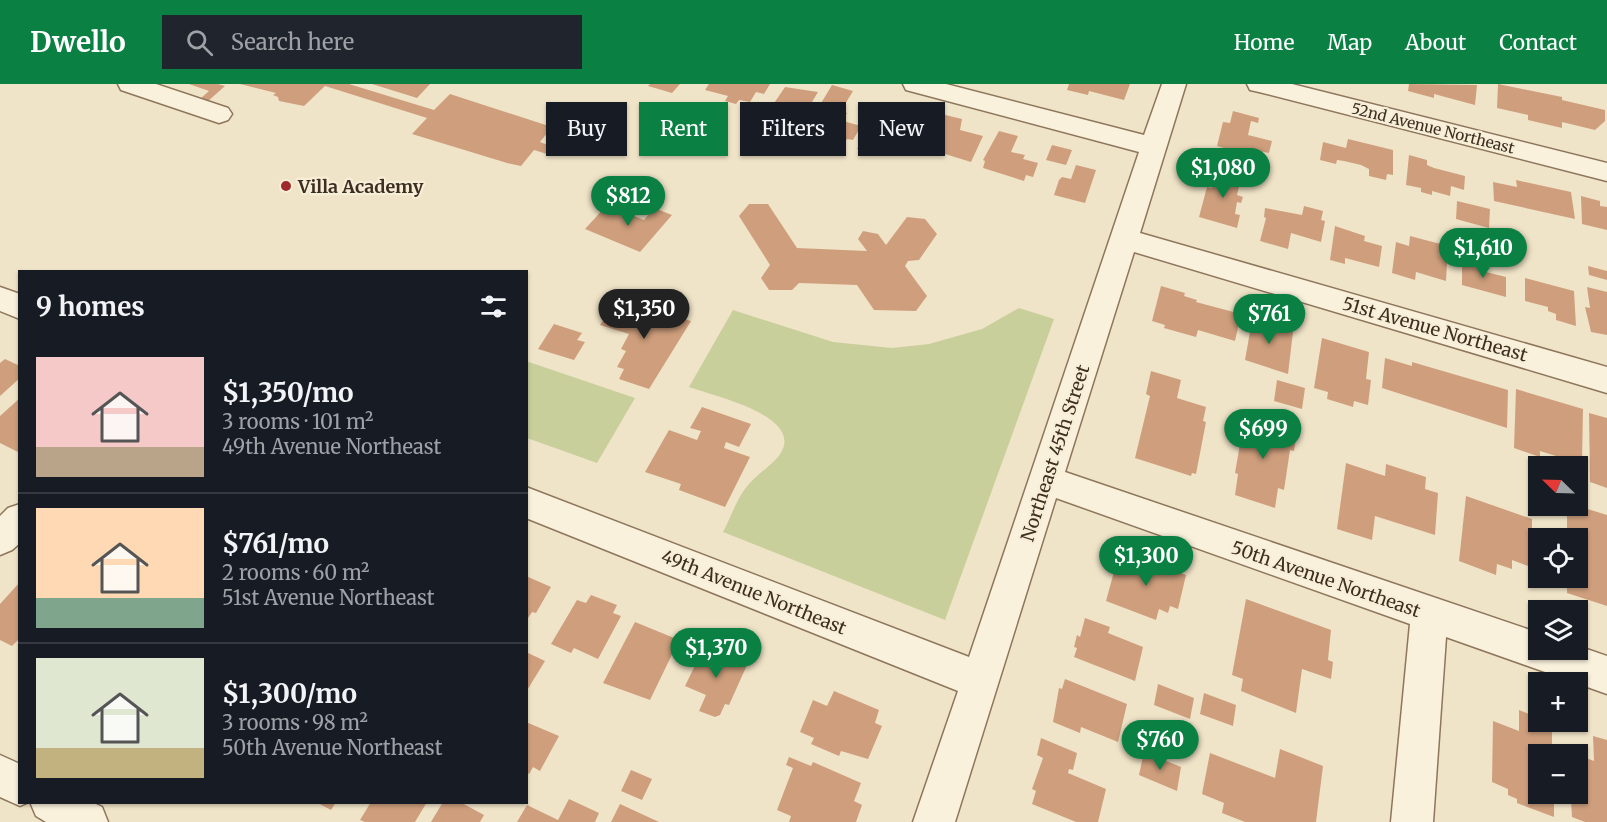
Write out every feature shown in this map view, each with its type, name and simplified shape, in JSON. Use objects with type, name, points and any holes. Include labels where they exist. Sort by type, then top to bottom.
[{"type":"street","points":[[130,84],[219,114]]},
{"type":"street","points":[[915,84],[1154,147]]},
{"type":"street","name":"Northeast 45th Street","points":[[934,822],[1174,84]]},
{"type":"street","name":"52nd Avenue Northeast","points":[[1259,84],[1607,172]]},
{"type":"street","name":"51st Avenue Northeast","points":[[1124,238],[1607,380]]},
{"type":"street","points":[[0,299],[18,306]]},
{"type":"street","name":"50th Avenue Northeast","points":[[1046,480],[1607,675]]},
{"type":"street","name":"49th Avenue Northeast","points":[[528,503],[981,681]]},
{"type":"street","points":[[0,539],[18,521]]},
{"type":"street","points":[[1413,822],[1429,615]]},
{"type":"street","points":[[0,776],[18,785]]},
{"type":"street","points":[[54,804],[87,822]]},
{"type":"green space","points":[[1019,308],[1054,319],[945,620],[723,532],[746,488],[777,458],[784,444],[781,431],[771,420],[755,410],[689,387],[733,310],[833,342],[892,348],[929,344],[982,329]]},
{"type":"green space","points":[[528,362],[635,398],[597,463],[528,438]]},
{"type":"building","points":[[189,84],[225,86],[207,102],[199,100],[209,91]]},
{"type":"building","points":[[240,84],[349,84],[434,110],[450,94],[546,125],[546,134],[540,142],[546,144],[546,154],[534,150],[521,166],[412,134],[427,118],[325,86],[304,106],[279,101],[278,97],[273,95],[276,93]]},
{"type":"building","points":[[372,84],[430,84],[417,98]]},
{"type":"building","points":[[650,84],[680,84],[672,93],[648,86]]},
{"type":"building","points":[[709,84],[770,84],[764,94],[756,92],[750,102],[739,100],[736,104],[725,101],[728,96],[705,90]]},
{"type":"building","points":[[1069,84],[1130,84],[1124,100],[1089,91],[1088,95],[1067,90]]},
{"type":"building","points":[[1409,84],[1477,85],[1475,105],[1434,94],[1434,98],[1408,91]]},
{"type":"building","points":[[1498,84],[1562,97],[1562,100],[1605,110],[1605,121],[1595,130],[1562,122],[1562,128],[1528,120],[1528,115],[1497,108]]},
{"type":"building","points":[[832,85],[853,91],[846,103],[822,102]]},
{"type":"building","points":[[785,87],[818,92],[812,102],[775,102]]},
{"type":"building","points":[[1233,111],[1259,118],[1258,123],[1251,121],[1248,135],[1272,141],[1269,153],[1255,150],[1254,156],[1250,155],[1247,169],[1224,163],[1227,149],[1217,146],[1223,122],[1230,123]]},
{"type":"building","points":[[945,115],[962,119],[960,130],[983,136],[971,162],[945,154]]},
{"type":"building","points":[[846,122],[858,125],[858,131],[853,140],[846,141]]},
{"type":"building","points":[[999,131],[1018,136],[1011,152],[1025,155],[1023,159],[1038,163],[1033,177],[1026,175],[1024,181],[983,168],[985,161],[983,160]]},
{"type":"building","points":[[1348,139],[1393,150],[1393,175],[1387,174],[1386,180],[1369,176],[1369,169],[1361,165],[1337,160],[1336,164],[1320,160],[1323,142],[1346,148]]},
{"type":"building","points":[[1052,145],[1072,150],[1066,165],[1046,160]]},
{"type":"building","points":[[1409,155],[1427,160],[1427,165],[1434,168],[1465,176],[1464,190],[1451,186],[1450,196],[1432,191],[1432,195],[1421,192],[1421,188],[1406,185]]},
{"type":"building","points":[[1076,165],[1096,170],[1085,203],[1054,195],[1059,180],[1062,177],[1071,179]]},
{"type":"building","points":[[1217,167],[1242,173],[1237,195],[1243,197],[1241,203],[1237,202],[1235,214],[1240,215],[1237,228],[1199,217],[1207,187],[1212,188]]},
{"type":"building","points":[[1516,180],[1571,192],[1575,219],[1494,201],[1493,182],[1517,187]]},
{"type":"building","points":[[1581,196],[1600,201],[1600,206],[1607,207],[1607,230],[1582,224]]},
{"type":"building","points":[[1457,201],[1490,209],[1489,228],[1456,219]]},
{"type":"building","points":[[749,204],[768,204],[797,248],[867,251],[858,239],[863,231],[878,234],[886,245],[907,217],[925,219],[937,234],[919,260],[908,261],[905,266],[927,296],[916,311],[874,310],[857,285],[799,283],[792,290],[769,290],[761,278],[770,265],[739,216]]},
{"type":"building","points":[[607,205],[644,220],[654,208],[672,215],[640,252],[585,229]]},
{"type":"building","points":[[1304,206],[1323,211],[1321,220],[1325,221],[1321,242],[1291,233],[1288,249],[1260,241],[1266,218],[1264,217],[1265,208],[1302,215]]},
{"type":"building","points":[[1335,226],[1365,236],[1364,241],[1382,246],[1379,267],[1345,258],[1345,264],[1330,260]]},
{"type":"building","points":[[1410,236],[1448,246],[1446,281],[1416,272],[1415,280],[1392,273],[1396,242],[1409,246]]},
{"type":"building","points":[[1462,260],[1486,266],[1486,272],[1506,277],[1506,297],[1462,285]]},
{"type":"building","points":[[1588,266],[1607,271],[1607,280],[1589,275]]},
{"type":"building","points":[[1525,278],[1574,291],[1576,326],[1556,320],[1556,314],[1548,311],[1548,307],[1525,301]]},
{"type":"building","points":[[1161,286],[1185,293],[1184,296],[1197,300],[1196,302],[1241,314],[1235,341],[1198,330],[1196,337],[1164,328],[1165,325],[1152,321]]},
{"type":"building","points":[[1587,287],[1607,292],[1607,335],[1591,332],[1585,307],[1590,308]]},
{"type":"building","points":[[617,299],[691,321],[649,389],[619,379],[624,369],[617,367],[626,351],[621,349],[629,334],[600,325]]},
{"type":"building","points":[[1253,315],[1279,322],[1279,328],[1293,332],[1288,374],[1245,360]]},
{"type":"building","points":[[554,324],[582,333],[577,340],[585,342],[574,360],[538,349]]},
{"type":"building","points":[[1322,338],[1369,352],[1366,379],[1371,380],[1368,405],[1354,401],[1353,407],[1327,399],[1328,392],[1314,388]]},
{"type":"building","points":[[1385,358],[1412,366],[1412,362],[1508,390],[1507,428],[1382,388]]},
{"type":"building","points":[[5,359],[18,365],[18,380],[0,396],[0,363]]},
{"type":"building","points":[[1151,371],[1181,380],[1177,398],[1206,407],[1203,421],[1206,422],[1196,474],[1192,473],[1191,476],[1135,458],[1150,396],[1146,394]]},
{"type":"building","points":[[1277,380],[1305,388],[1302,409],[1274,401]]},
{"type":"building","points":[[1516,389],[1583,409],[1582,456],[1556,456],[1540,451],[1540,456],[1537,456],[1514,448]]},
{"type":"building","points":[[18,400],[18,452],[0,443],[0,416]]},
{"type":"building","points":[[702,407],[751,424],[739,447],[726,442],[724,448],[750,457],[725,507],[679,490],[681,484],[645,472],[669,430],[697,440],[701,431],[690,428]]},
{"type":"building","points":[[1589,413],[1607,418],[1607,488],[1590,482]]},
{"type":"building","points":[[1245,415],[1297,431],[1294,451],[1290,450],[1284,490],[1278,488],[1275,508],[1235,495],[1238,474],[1235,473]]},
{"type":"building","points":[[1346,463],[1385,476],[1386,464],[1426,477],[1425,489],[1438,493],[1435,535],[1375,516],[1372,540],[1337,529]]},
{"type":"building","points":[[1466,496],[1532,519],[1532,528],[1528,528],[1528,566],[1512,560],[1512,569],[1497,564],[1496,575],[1459,561]]},
{"type":"building","points":[[1588,509],[1607,515],[1607,606],[1567,593],[1567,588],[1588,588],[1588,528],[1567,528],[1567,516],[1588,516]]},
{"type":"building","points":[[1125,553],[1186,575],[1178,609],[1170,606],[1168,613],[1159,609],[1156,620],[1106,601],[1115,568],[1120,570]]},
{"type":"building","points":[[528,577],[551,587],[536,613],[532,612],[528,618]]},
{"type":"building","points":[[18,584],[18,640],[12,646],[0,640],[0,604]]},
{"type":"building","points":[[591,595],[617,605],[613,613],[621,616],[598,659],[574,648],[571,653],[551,644],[577,600],[586,603]]},
{"type":"building","points":[[1246,599],[1331,630],[1328,660],[1333,662],[1331,679],[1302,669],[1296,713],[1241,691],[1243,679],[1232,675]]},
{"type":"building","points":[[1085,618],[1110,627],[1108,633],[1143,647],[1135,681],[1074,657],[1077,635],[1080,637]]},
{"type":"building","points":[[635,622],[679,640],[650,700],[603,683]]},
{"type":"building","points":[[719,646],[737,653],[735,660],[747,665],[729,705],[725,704],[720,715],[715,717],[699,711],[706,695],[685,686],[704,647],[716,653]]},
{"type":"building","points":[[528,653],[545,661],[528,689]]},
{"type":"building","points":[[1065,679],[1127,704],[1118,742],[1081,727],[1080,733],[1053,722],[1059,688],[1062,689]]},
{"type":"building","points":[[1158,684],[1194,698],[1190,719],[1154,705]]},
{"type":"building","points":[[834,691],[879,710],[875,723],[882,726],[868,759],[841,751],[839,756],[811,744],[814,738],[800,732],[813,700],[827,706]]},
{"type":"building","points":[[1204,693],[1236,705],[1233,726],[1200,714]]},
{"type":"building","points":[[1519,710],[1528,714],[1528,732],[1552,732],[1552,744],[1528,744],[1528,804],[1554,804],[1554,817],[1517,803],[1517,799],[1508,795],[1508,789],[1492,782],[1493,721],[1519,731]]},
{"type":"building","points":[[528,723],[559,736],[540,771],[533,767],[529,774]]},
{"type":"building","points":[[1593,736],[1607,740],[1607,822],[1585,822],[1572,817],[1571,804],[1588,804],[1588,759],[1594,761]]},
{"type":"building","points":[[1041,738],[1077,753],[1073,770],[1069,769],[1068,773],[1106,789],[1098,822],[1076,822],[1032,804],[1036,791],[1032,789],[1043,758],[1037,755]]},
{"type":"building","points":[[1280,749],[1323,766],[1316,822],[1245,822],[1222,813],[1224,803],[1202,794],[1210,753],[1275,778]]},
{"type":"building","points":[[1144,752],[1181,767],[1177,791],[1139,775]]},
{"type":"building","points":[[789,757],[811,766],[813,762],[861,783],[854,801],[862,805],[856,822],[789,822],[791,816],[777,810],[793,768],[786,765]]},
{"type":"building","points":[[631,770],[652,779],[642,800],[621,791]]},
{"type":"building","points":[[569,799],[599,813],[595,822],[517,822],[527,805],[558,820]]},
{"type":"building","points":[[320,804],[335,804],[331,810]]},
{"type":"building","points":[[370,804],[426,804],[415,822],[365,822],[360,820]]},
{"type":"building","points":[[442,804],[464,804],[484,815],[480,822],[431,822]]},
{"type":"building","points":[[620,804],[659,822],[611,822]]},
{"type":"place","name":"Villa Academy","points":[[286,186]]}]
